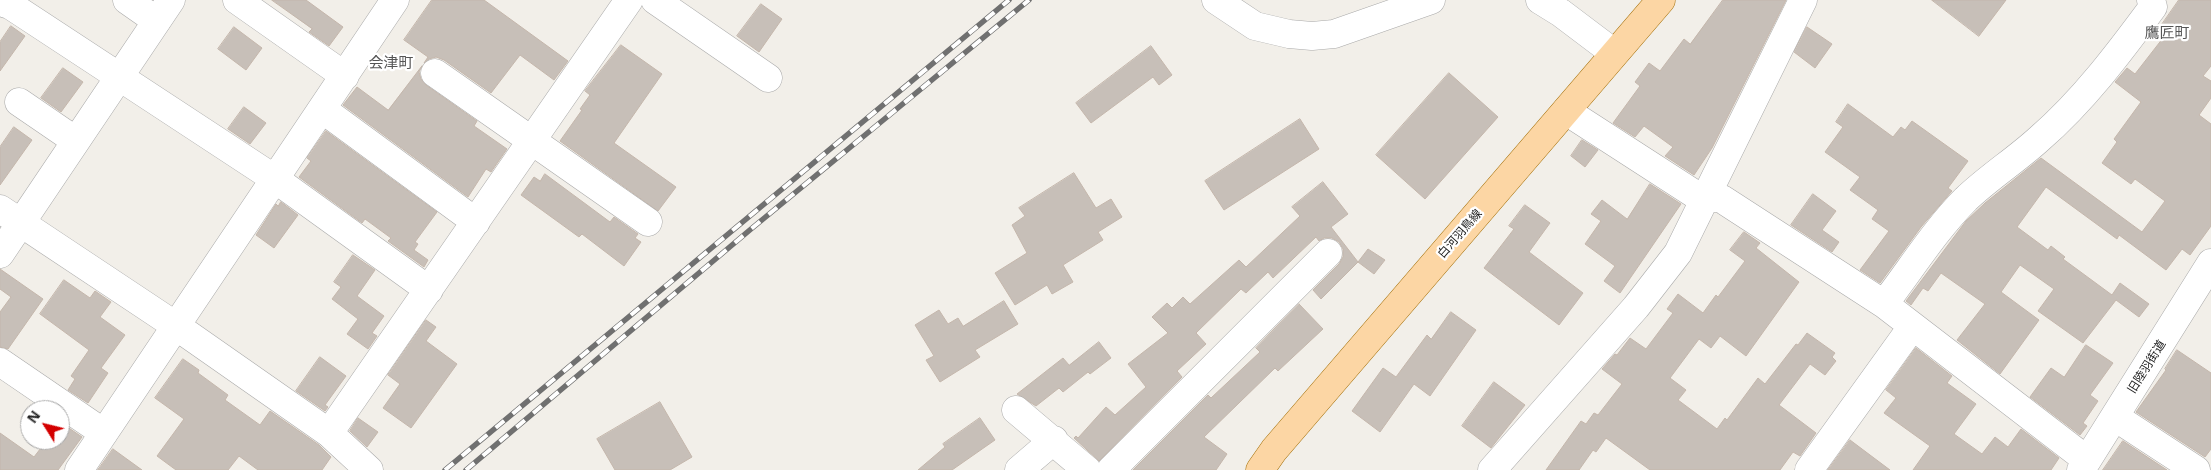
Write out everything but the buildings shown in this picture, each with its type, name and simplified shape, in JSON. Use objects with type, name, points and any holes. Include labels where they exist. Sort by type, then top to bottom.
[{"type":"main road","name":"白河羽鳥線","points":[[1260,470],[1274,450],[1661,0]]},
{"type":"street","points":[[0,254],[10,216],[76,141],[164,10],[127,0]]},
{"type":"street","points":[[237,0],[345,76]]},
{"type":"street","points":[[79,470],[395,0]]},
{"type":"street","points":[[329,433],[628,0]]},
{"type":"street","points":[[655,0],[768,78]]},
{"type":"street","points":[[1216,0],[1255,26],[1289,34],[1312,36],[1334,34],[1431,0]]},
{"type":"street","points":[[1540,0],[1561,13],[1614,53]]},
{"type":"street","points":[[1492,470],[1636,307],[1678,253],[1803,0]]},
{"type":"street","points":[[1884,304],[1939,230],[1965,200],[2040,138],[2114,60],[2153,7],[2151,0]]},
{"type":"street","points":[[6,7],[119,77],[275,179],[429,290]]},
{"type":"street","points":[[434,74],[648,222]]},
{"type":"street","points":[[18,102],[76,141]]},
{"type":"street","points":[[322,109],[476,222]]},
{"type":"street","points":[[1566,110],[1696,195],[1722,199],[1884,304],[2084,465]]},
{"type":"street","points":[[10,216],[176,326],[329,433],[369,470]]},
{"type":"street","points":[[1111,470],[1328,253]]},
{"type":"street","name":"旧陸羽街道","points":[[2084,465],[2211,263]]},
{"type":"street","points":[[1809,470],[1912,327]]},
{"type":"street","points":[[0,362],[104,433]]},
{"type":"street","points":[[1016,410],[1054,440],[1087,470]]},
{"type":"street","points":[[2115,417],[2196,470]]},
{"type":"street","points":[[1019,470],[1054,440]]},
{"type":"railway","points":[[445,470],[1009,0]]},
{"type":"railway","points":[[466,470],[751,229],[1029,0]]},
{"type":"district","name":"鷹匠町","points":[[2167,34]]},
{"type":"district","name":"会津町","points":[[391,64]]}]
